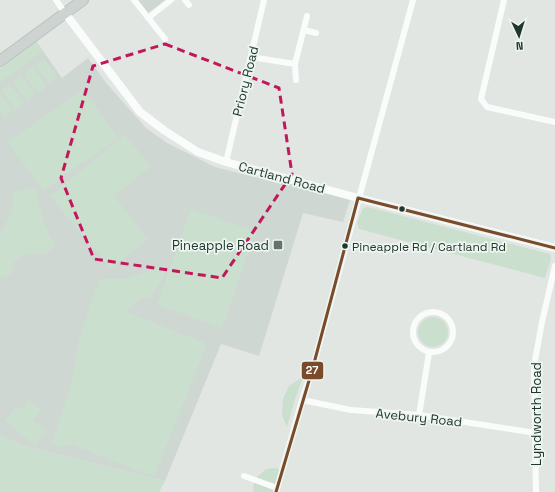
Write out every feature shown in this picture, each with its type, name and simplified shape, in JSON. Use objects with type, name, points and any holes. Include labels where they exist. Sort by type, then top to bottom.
[{"type":"main road","points":[[0,61],[83,0]]},
{"type":"street","points":[[134,0],[165,39]]},
{"type":"street","points":[[148,18],[171,0]]},
{"type":"street","name":"Priory Road","points":[[226,162],[264,0]]},
{"type":"street","points":[[244,476],[276,490],[313,367],[358,198],[414,0]]},
{"type":"street","points":[[504,0],[482,99],[486,107],[555,122]]},
{"type":"street","points":[[56,1],[65,13]]},
{"type":"street","name":"Cartland Road","points":[[65,13],[140,112],[188,147],[226,162],[283,178],[555,248]]},
{"type":"street","points":[[296,80],[295,64],[307,16]]},
{"type":"street","points":[[304,30],[316,33]]},
{"type":"street","points":[[251,57],[295,64]]},
{"type":"street","name":"Lyndworth Road","points":[[536,492],[534,366],[542,322],[555,266]]},
{"type":"street","points":[[430,312],[436,312],[442,314],[451,323],[453,336],[447,347],[442,351],[429,352],[418,347],[412,335],[413,329],[418,318],[430,312]]},
{"type":"street","points":[[419,415],[429,352]]},
{"type":"street","name":"Avebury Road","points":[[302,400],[351,410],[419,415],[536,433]]},
{"type":"highlighted area","points":[[165,44],[279,88],[292,174],[222,278],[94,259],[61,178],[93,66]]},
{"type":"shaded area","points":[[138,0],[165,0],[148,13]]},
{"type":"shaded area","points":[[36,41],[62,78],[88,58],[107,84],[146,128],[167,143],[215,167],[281,184],[273,220],[282,181],[350,200],[343,222],[303,213],[259,356],[221,344],[165,481],[24,446],[0,436],[0,69]]},
{"type":"green space","points":[[36,41],[43,51],[0,83],[0,69]]},
{"type":"green space","points":[[44,59],[58,78],[49,84],[35,65]]},
{"type":"green space","points":[[33,67],[47,86],[38,93],[24,74]]},
{"type":"green space","points":[[21,75],[35,94],[27,101],[13,82]]},
{"type":"green space","points":[[10,84],[24,103],[15,109],[2,90]]},
{"type":"green space","points":[[83,89],[118,138],[43,191],[8,142]]},
{"type":"green space","points":[[0,93],[13,111],[4,118],[0,112]]},
{"type":"green space","points":[[125,135],[151,166],[114,196],[148,239],[111,269],[50,196]]},
{"type":"green space","points":[[36,187],[42,218],[56,245],[46,254],[25,254],[14,262],[10,275],[0,278],[0,235],[12,211],[14,192]]},
{"type":"green space","points":[[368,207],[550,254],[551,259],[545,278],[359,229],[357,223],[363,208]]},
{"type":"green space","points":[[191,209],[256,232],[222,328],[157,305]]},
{"type":"green space","points":[[165,264],[164,277],[151,297],[139,299],[127,312],[207,344],[154,477],[73,445],[51,446],[72,382],[77,347],[100,279],[126,279]]},
{"type":"green space","points":[[433,317],[444,321],[448,332],[444,343],[433,347],[422,343],[418,332],[422,321]]},
{"type":"green space","points":[[303,377],[287,427],[282,416],[283,399],[289,386]]},
{"type":"green space","points":[[29,400],[41,410],[33,420],[47,431],[35,446],[5,421],[17,406],[21,409]]},
{"type":"green space","points":[[0,436],[24,446],[165,481],[159,492],[0,492]]},
{"type":"green space","points":[[266,469],[281,469],[276,486],[255,479]]},
{"type":"green space","points":[[254,482],[275,489],[274,492],[253,492]]},
{"type":"transit line","name":"27","points":[[276,492],[313,367],[358,198],[555,248]]},
{"type":"place","name":"Pineapple Road","points":[[278,245]]},
{"type":"place","name":"Pineapple Rd / Cartland Rd","points":[[345,246]]}]
